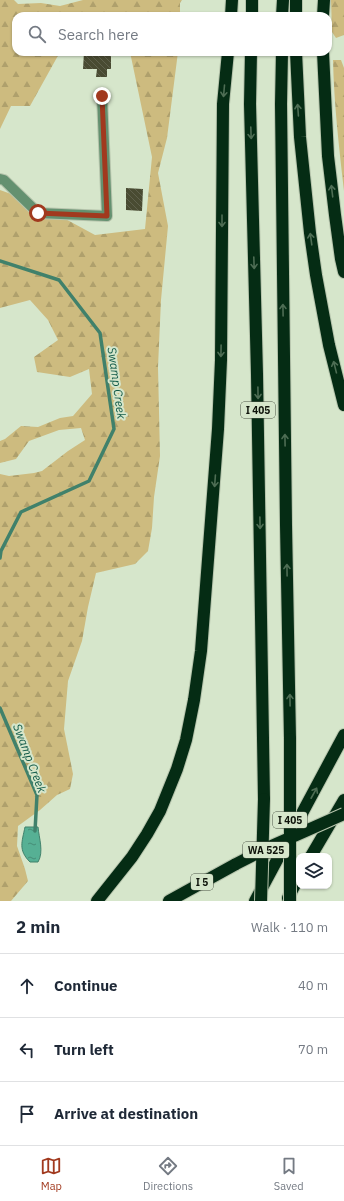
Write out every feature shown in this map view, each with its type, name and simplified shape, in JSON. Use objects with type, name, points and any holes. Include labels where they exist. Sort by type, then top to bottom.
[{"type":"highway","points":[[231,12],[232,0]]},
{"type":"highway","points":[[252,0],[252,12]]},
{"type":"highway","points":[[282,12],[283,0]]},
{"type":"highway","points":[[296,0],[296,12]]},
{"type":"highway","points":[[324,0],[324,12]]},
{"type":"highway","points":[[97,901],[132,857],[160,811],[177,769],[186,740],[194,700],[202,644],[218,429],[221,360],[223,104],[228,56]]},
{"type":"highway","name":"I 405","points":[[251,56],[250,104],[257,374],[264,799]]},
{"type":"highway","name":"I 405","points":[[282,56],[281,136],[290,739],[290,901]]},
{"type":"highway","points":[[296,56],[300,137],[310,233],[329,345],[344,405]]},
{"type":"highway","points":[[323,56],[328,156],[344,272]]},
{"type":"highway","points":[[255,901],[344,735]]},
{"type":"highway","points":[[261,901],[264,799]]},
{"type":"highway","name":"WA 525","points":[[264,799],[267,901]]},
{"type":"highway","points":[[313,853],[344,800]]},
{"type":"highway","name":"I 5","points":[[169,901],[267,848],[344,814]]},
{"type":"highway","points":[[286,901],[296,883]]},
{"type":"street","points":[[0,179],[4,180],[38,213],[107,216],[102,96]]},
{"type":"green space","points":[[0,0],[14,0],[18,4],[41,3],[60,6],[83,0],[182,0],[180,3],[180,12],[12,12],[12,56],[58,56],[30,106],[11,106],[0,129]]},
{"type":"green space","points":[[331,0],[344,0],[344,35],[336,38],[332,32]]},
{"type":"green space","points":[[131,56],[177,56],[167,138],[158,173],[168,226],[161,300],[158,367],[160,456],[148,551],[135,564],[96,573],[82,641],[68,681],[64,729],[73,774],[70,789],[57,795],[18,826],[17,846],[28,881],[11,901],[0,901],[0,474],[9,476],[42,471],[85,440],[81,428],[59,430],[29,441],[16,459],[0,463],[0,441],[5,439],[21,426],[38,427],[60,418],[73,416],[92,394],[89,369],[70,377],[37,372],[34,357],[58,340],[48,320],[30,300],[0,308],[0,190],[36,203],[95,235],[145,229],[152,157]]},
{"type":"green space","points":[[333,60],[341,60],[344,68],[344,191],[336,109]]},
{"type":"water","points":[[25,827],[38,827],[41,854],[38,862],[30,862],[22,850]]},
{"type":"building","points":[[84,56],[111,56],[111,69],[107,69],[107,77],[96,77],[97,69],[83,69]]},
{"type":"building","points":[[126,188],[143,189],[142,211],[126,210]]},
{"type":"waterway","name":"Swamp Creek","points":[[0,261],[59,280],[100,333],[114,429],[89,481],[21,512],[1,551],[0,558]]},
{"type":"waterway","name":"Swamp Creek","points":[[0,708],[37,795],[35,831]]},
{"type":"route","points":[[38,213],[107,216],[102,96]]}]
